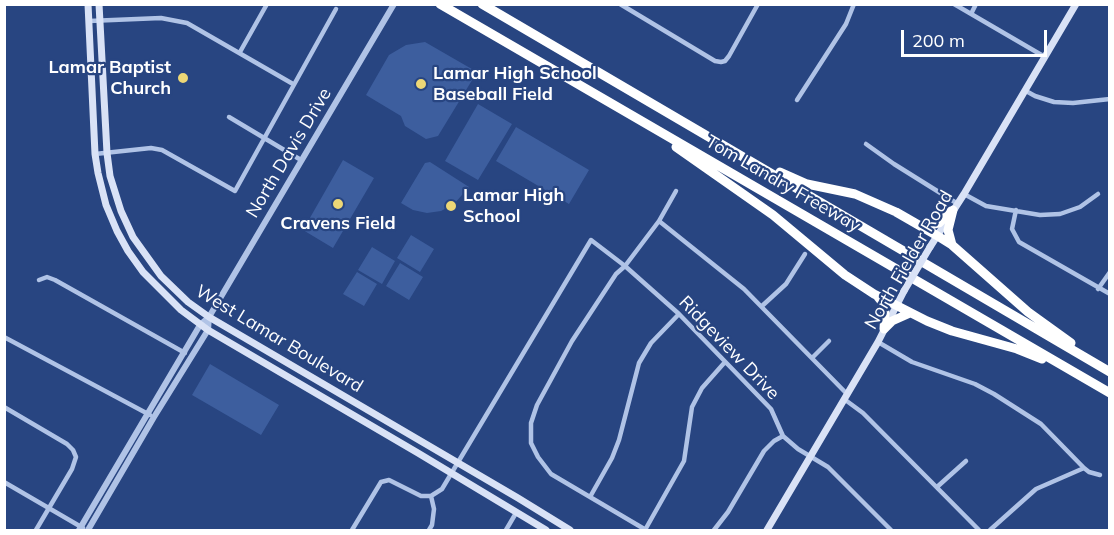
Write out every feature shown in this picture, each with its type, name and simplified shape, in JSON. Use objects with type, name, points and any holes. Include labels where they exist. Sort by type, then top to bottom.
[{"type":"highway","name":"Tom Landry Freeway","points":[[440,4],[1110,393]]},
{"type":"highway","name":"Tom Landry Freeway","points":[[482,4],[1110,372]]},
{"type":"highway","points":[[612,104],[772,215],[844,275],[874,294],[952,331],[1039,357],[1110,393]]},
{"type":"highway","points":[[702,133],[807,184],[855,194],[924,227],[952,245],[1028,312],[1110,372]]},
{"type":"highway","points":[[924,227],[939,223],[956,207]]},
{"type":"highway","points":[[952,245],[948,230],[956,207]]},
{"type":"highway","points":[[874,294],[882,302],[885,312],[884,328]]},
{"type":"highway","points":[[884,328],[892,321],[910,313]]},
{"type":"main road","name":"West Lamar Boulevard","points":[[88,4],[95,154],[106,206],[128,251],[155,285],[181,310],[208,330],[546,531]]},
{"type":"main road","name":"West Lamar Boulevard","points":[[99,4],[106,153],[110,176],[121,211],[147,259],[172,288],[209,317],[570,531]]},
{"type":"main road","name":"North Fielder Road","points":[[767,531],[879,342],[884,328],[936,235],[964,194],[1076,4]]},
{"type":"main road","points":[[418,453],[423,443]]},
{"type":"street","points":[[240,52],[267,4]]},
{"type":"street","name":"North Davis Drive","points":[[80,528],[147,413],[201,325],[209,317],[394,4]]},
{"type":"street","points":[[620,4],[715,61],[721,62],[729,56],[758,5]]},
{"type":"street","points":[[797,100],[842,31],[854,4]]},
{"type":"street","points":[[954,4],[1045,57]]},
{"type":"street","points":[[971,14],[976,4]]},
{"type":"street","points":[[95,154],[151,148],[162,150],[235,191],[336,9]]},
{"type":"street","points":[[89,21],[155,18],[175,20],[197,28],[293,84]]},
{"type":"street","points":[[1026,91],[1054,102],[1073,103],[1110,99]]},
{"type":"street","points":[[229,117],[302,160]]},
{"type":"street","points":[[866,144],[956,207]]},
{"type":"street","points":[[676,191],[659,221],[625,266],[616,274],[573,341],[537,405],[531,423],[531,443],[543,465],[551,474],[645,530],[684,461],[692,407],[702,388],[725,362]]},
{"type":"street","points":[[964,194],[986,206],[1040,215],[1060,214],[1080,207],[1098,194]]},
{"type":"street","points":[[1016,210],[1012,229],[1019,242],[1098,290],[1110,294]]},
{"type":"street","points":[[659,221],[762,306],[812,358],[845,397],[980,531]]},
{"type":"street","name":"Ridgeview Drive","points":[[457,463],[591,240],[625,266],[679,314],[771,410],[783,436],[798,449],[828,467],[891,531]]},
{"type":"street","points":[[762,306],[786,284],[804,254]]},
{"type":"street","points":[[1098,290],[1110,272]]},
{"type":"street","points":[[39,280],[47,278],[55,280],[185,353]]},
{"type":"street","points":[[590,497],[612,458],[619,440],[639,363],[651,343],[679,314]]},
{"type":"street","name":"North Davis Drive","points":[[88,530],[208,330],[209,317]]},
{"type":"street","points":[[4,337],[154,417]]},
{"type":"street","points":[[812,358],[829,341]]},
{"type":"street","points":[[879,342],[912,362],[975,384],[994,394],[1041,424],[1084,468],[1100,475]]},
{"type":"street","points":[[4,407],[67,444],[73,450],[75,463],[36,531]]},
{"type":"street","points":[[714,531],[728,512],[764,451],[783,436]]},
{"type":"street","points":[[937,487],[966,460]]},
{"type":"street","points":[[352,531],[381,482],[389,480],[421,496],[431,496],[442,489],[457,463]]},
{"type":"street","points":[[990,531],[1036,489],[1084,468]]},
{"type":"street","points":[[4,482],[80,528],[88,530]]},
{"type":"street","points":[[429,531],[434,509],[431,496]]},
{"type":"street","points":[[506,531],[516,513]]},
{"type":"shaded area","name":"Lamar High School Baseball Field","points":[[425,42],[477,72],[438,136],[426,139],[405,126],[401,116],[366,95],[389,55],[406,45]]},
{"type":"shaded area","points":[[478,104],[512,124],[478,180],[445,161]]},
{"type":"shaded area","points":[[516,127],[589,170],[569,204],[496,161]]},
{"type":"shaded area","name":"Cravens Field","points":[[343,160],[374,178],[333,248],[303,230]]},
{"type":"shaded area","points":[[430,162],[469,187],[454,204],[441,211],[427,213],[413,210],[401,203],[425,163]]},
{"type":"shaded area","points":[[411,235],[434,249],[420,272],[397,258]]},
{"type":"shaded area","points":[[372,247],[395,261],[382,284],[358,270]]},
{"type":"shaded area","points":[[400,263],[423,277],[409,300],[386,286]]},
{"type":"shaded area","points":[[357,272],[377,284],[364,306],[343,294]]},
{"type":"shaded area","points":[[210,364],[279,405],[261,435],[192,395]]},
{"type":"place","name":"Lamar Baptist Church","points":[[183,78]]},
{"type":"place","name":"Lamar High School Baseball Field","points":[[421,84]]},
{"type":"place","name":"Cravens Field","points":[[338,204]]},
{"type":"place","name":"Lamar High School","points":[[451,206]]}]
